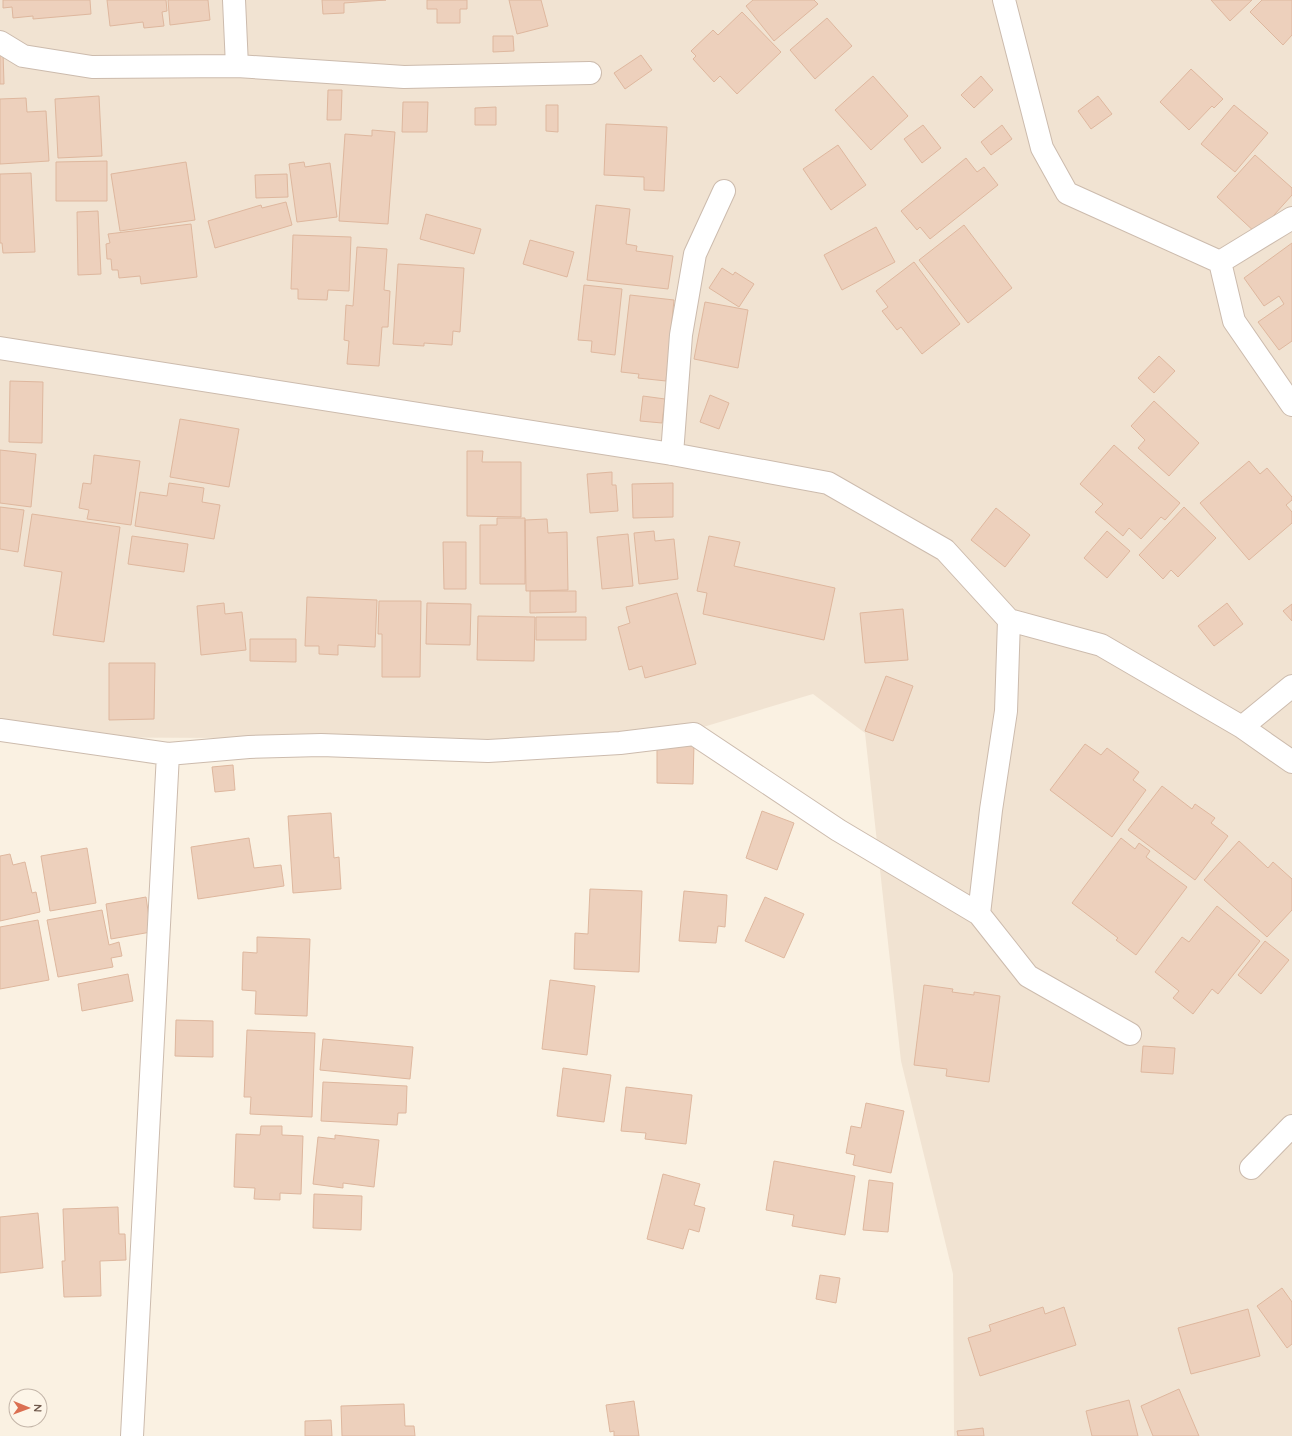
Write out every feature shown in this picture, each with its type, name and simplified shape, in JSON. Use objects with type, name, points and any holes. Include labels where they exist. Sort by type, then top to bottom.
[{"type":"street","points":[[234,0],[237,66]]},
{"type":"street","points":[[1004,0],[1042,148],[1067,193],[1220,262]]},
{"type":"street","points":[[0,42],[23,56],[92,67],[237,66],[404,77],[590,73]]},
{"type":"street","points":[[672,454],[681,334],[695,254],[724,191]]},
{"type":"street","points":[[1220,262],[1292,218]]},
{"type":"street","points":[[1220,262],[1234,322],[1292,405]]},
{"type":"street","points":[[0,348],[672,454],[828,483],[945,550],[1010,620],[1101,645],[1242,727],[1292,762]]},
{"type":"street","points":[[979,914],[991,810],[1006,711],[1010,620]]},
{"type":"street","points":[[1242,727],[1292,686]]},
{"type":"street","points":[[0,730],[168,754],[249,747],[321,745],[488,751],[620,743],[694,734],[838,830],[979,914],[1028,976],[1130,1034]]},
{"type":"street","points":[[132,1436],[168,754]]},
{"type":"street","points":[[1251,1168],[1292,1126]]},
{"type":"shaded area","points":[[0,0],[1292,0],[1292,1436],[954,1436],[953,1274],[901,1061],[865,733],[813,694],[700,728],[519,742],[237,738],[0,737]]},
{"type":"building","points":[[3,0],[90,0],[91,14],[33,19],[33,16],[13,18],[12,7],[3,8]]},
{"type":"building","points":[[107,0],[166,0],[167,11],[162,12],[164,26],[144,28],[143,22],[110,26]]},
{"type":"building","points":[[168,0],[208,0],[210,20],[170,25]]},
{"type":"building","points":[[322,0],[386,0],[344,3],[344,13],[323,14]]},
{"type":"building","points":[[427,0],[467,0],[467,9],[460,9],[460,23],[437,23],[437,9],[427,9]]},
{"type":"building","points":[[509,0],[541,0],[548,26],[517,34]]},
{"type":"building","points":[[753,0],[814,0],[818,4],[774,41],[746,6]]},
{"type":"building","points":[[1211,0],[1252,0],[1230,21]]},
{"type":"building","points":[[1262,0],[1292,0],[1292,35],[1283,45],[1250,12]]},
{"type":"building","points":[[742,12],[781,52],[737,94],[720,76],[714,82],[693,59],[696,56],[691,51],[713,30],[718,35]]},
{"type":"building","points":[[827,18],[852,46],[815,79],[790,50]]},
{"type":"building","points":[[493,36],[513,36],[514,51],[493,52]]},
{"type":"building","points":[[0,52],[3,52],[4,84],[0,84]]},
{"type":"building","points":[[641,55],[652,70],[625,89],[614,73]]},
{"type":"building","points":[[1191,69],[1223,99],[1214,108],[1212,106],[1189,130],[1160,102]]},
{"type":"building","points":[[873,76],[908,116],[871,150],[835,110]]},
{"type":"building","points":[[981,76],[993,90],[974,108],[961,95]]},
{"type":"building","points":[[328,90],[342,90],[341,120],[327,120]]},
{"type":"building","points":[[99,96],[102,156],[58,158],[55,99]]},
{"type":"building","points":[[1098,96],[1112,114],[1091,129],[1078,111]]},
{"type":"building","points":[[26,98],[27,112],[46,111],[49,161],[0,164],[0,99]]},
{"type":"building","points":[[403,102],[428,102],[427,132],[402,132]]},
{"type":"building","points":[[546,105],[558,105],[558,132],[546,131]]},
{"type":"building","points":[[1234,105],[1268,133],[1235,172],[1201,144]]},
{"type":"building","points":[[496,107],[496,125],[475,125],[475,108]]},
{"type":"building","points":[[606,124],[667,127],[664,191],[644,190],[644,177],[604,175]]},
{"type":"building","points":[[923,125],[941,148],[922,163],[904,139]]},
{"type":"building","points":[[1002,125],[1012,139],[991,155],[981,142]]},
{"type":"building","points":[[372,130],[395,132],[388,224],[339,221],[345,134],[372,136]]},
{"type":"building","points":[[838,145],[866,185],[831,210],[803,169]]},
{"type":"building","points":[[1255,155],[1292,188],[1292,195],[1257,234],[1217,197]]},
{"type":"building","points":[[966,158],[977,172],[984,167],[998,185],[930,239],[920,227],[917,230],[901,211]]},
{"type":"building","points":[[107,161],[107,201],[56,201],[56,162]]},
{"type":"building","points":[[186,162],[195,220],[120,231],[111,174]]},
{"type":"building","points":[[304,162],[305,167],[330,163],[337,217],[297,222],[289,164]]},
{"type":"building","points":[[31,173],[35,252],[3,253],[2,243],[0,243],[0,174]]},
{"type":"building","points":[[287,174],[288,197],[256,198],[255,175]]},
{"type":"building","points":[[286,202],[292,225],[215,248],[208,221],[261,205],[262,208]]},
{"type":"building","points":[[596,205],[630,209],[626,244],[637,246],[636,251],[673,256],[668,289],[587,280]]},
{"type":"building","points":[[98,211],[101,274],[78,275],[77,212]]},
{"type":"building","points":[[426,214],[481,229],[474,254],[420,239]]},
{"type":"building","points":[[191,224],[197,277],[141,284],[140,276],[119,278],[118,270],[112,270],[111,259],[107,259],[106,244],[110,243],[108,234]]},
{"type":"building","points":[[964,225],[1012,288],[968,323],[919,260]]},
{"type":"building","points":[[876,227],[895,262],[842,290],[824,255]]},
{"type":"building","points":[[293,235],[351,237],[349,291],[328,290],[327,300],[298,299],[298,289],[291,289]]},
{"type":"building","points":[[530,240],[574,252],[567,277],[523,264]]},
{"type":"building","points":[[1292,243],[1292,341],[1279,350],[1258,322],[1284,304],[1279,296],[1264,306],[1244,278]]},
{"type":"building","points":[[357,247],[387,249],[384,290],[390,291],[388,327],[382,327],[379,366],[347,364],[349,341],[344,340],[346,305],[353,306]]},
{"type":"building","points":[[914,262],[960,324],[922,354],[901,327],[897,330],[882,311],[888,307],[876,291]]},
{"type":"building","points":[[398,264],[464,268],[460,332],[453,331],[452,345],[424,343],[424,346],[393,344]]},
{"type":"building","points":[[722,268],[733,275],[735,272],[754,284],[739,307],[709,288]]},
{"type":"building","points":[[584,285],[622,289],[615,355],[591,352],[592,341],[578,340]]},
{"type":"building","points":[[630,295],[674,300],[666,381],[638,378],[639,374],[621,372]]},
{"type":"building","points":[[705,302],[748,310],[738,368],[694,359]]},
{"type":"building","points":[[1159,356],[1175,371],[1154,393],[1138,378]]},
{"type":"building","points":[[10,381],[43,382],[42,443],[9,442]]},
{"type":"building","points":[[710,395],[729,403],[719,429],[700,422]]},
{"type":"building","points":[[643,396],[665,399],[662,423],[640,421]]},
{"type":"building","points":[[1154,401],[1199,443],[1169,476],[1138,448],[1145,440],[1131,426]]},
{"type":"building","points":[[180,419],[239,429],[229,487],[170,477]]},
{"type":"building","points":[[1114,445],[1180,503],[1165,520],[1161,517],[1141,539],[1129,528],[1123,536],[1095,512],[1103,504],[1080,484]]},
{"type":"building","points":[[0,450],[36,454],[31,507],[0,503]]},
{"type":"building","points":[[467,451],[483,451],[482,462],[521,462],[521,517],[467,516]]},
{"type":"building","points":[[94,455],[140,461],[131,525],[87,519],[89,510],[79,508],[83,483],[91,484]]},
{"type":"building","points":[[1249,461],[1260,474],[1267,468],[1292,497],[1292,500],[1286,505],[1292,512],[1292,523],[1249,560],[1200,503]]},
{"type":"building","points":[[612,472],[612,485],[616,485],[618,511],[590,513],[587,474]]},
{"type":"building","points":[[169,483],[204,488],[202,502],[220,505],[214,539],[135,526],[140,492],[167,496]]},
{"type":"building","points":[[673,483],[673,517],[633,518],[632,484]]},
{"type":"building","points":[[0,507],[24,510],[18,552],[0,549]]},
{"type":"building","points":[[1184,507],[1216,538],[1178,577],[1171,570],[1163,579],[1139,555]]},
{"type":"building","points":[[996,508],[1030,535],[1005,567],[971,540]]},
{"type":"building","points":[[32,514],[120,527],[104,642],[53,635],[62,572],[24,566]]},
{"type":"building","points":[[497,518],[525,518],[525,584],[480,584],[480,525],[497,525]]},
{"type":"building","points":[[547,519],[548,533],[567,532],[568,590],[526,591],[525,520]]},
{"type":"building","points":[[654,531],[655,541],[674,539],[678,579],[639,584],[634,533]]},
{"type":"building","points":[[1107,531],[1130,551],[1107,578],[1084,558]]},
{"type":"building","points":[[628,534],[633,586],[602,589],[597,537]]},
{"type":"building","points":[[132,536],[188,544],[184,572],[128,564]]},
{"type":"building","points":[[709,536],[740,542],[734,566],[835,588],[824,640],[703,614],[707,593],[697,591]]},
{"type":"building","points":[[443,542],[466,542],[466,589],[444,589]]},
{"type":"building","points":[[530,591],[576,591],[576,612],[530,613]]},
{"type":"building","points":[[677,593],[696,664],[645,678],[642,666],[629,670],[618,627],[630,623],[626,607]]},
{"type":"building","points":[[307,597],[377,600],[375,647],[338,645],[338,655],[319,654],[319,646],[305,646]]},
{"type":"building","points":[[379,601],[421,601],[420,677],[382,677],[382,634],[378,634]]},
{"type":"building","points":[[224,603],[225,614],[242,612],[246,650],[201,655],[197,606]]},
{"type":"building","points":[[427,603],[471,604],[470,645],[426,644]]},
{"type":"building","points":[[1227,603],[1243,624],[1214,646],[1198,626]]},
{"type":"building","points":[[1292,604],[1292,621],[1283,611]]},
{"type":"building","points":[[903,609],[908,660],[865,663],[860,613]]},
{"type":"building","points":[[478,616],[535,617],[534,661],[477,660]]},
{"type":"building","points":[[536,617],[586,617],[586,640],[536,640]]},
{"type":"building","points":[[250,639],[296,639],[296,662],[250,661]]},
{"type":"building","points":[[109,663],[155,663],[154,719],[109,720]]},
{"type":"building","points":[[886,676],[913,686],[893,741],[865,731]]},
{"type":"building","points":[[657,743],[694,744],[693,784],[657,783]]},
{"type":"building","points":[[1085,744],[1101,755],[1107,748],[1139,772],[1133,780],[1146,790],[1112,837],[1050,790]]},
{"type":"building","points":[[233,765],[235,790],[215,792],[212,767]]},
{"type":"building","points":[[1162,786],[1192,809],[1195,804],[1215,818],[1211,823],[1228,836],[1195,880],[1128,830]]},
{"type":"building","points":[[762,811],[794,823],[777,870],[746,858]]},
{"type":"building","points":[[331,813],[334,858],[339,857],[341,889],[293,893],[288,816]]},
{"type":"building","points":[[249,838],[254,868],[281,865],[284,886],[198,899],[191,847]]},
{"type":"building","points":[[1121,838],[1135,849],[1139,843],[1150,851],[1146,857],[1187,887],[1136,955],[1116,940],[1118,938],[1072,903]]},
{"type":"building","points":[[1239,841],[1268,868],[1273,862],[1292,879],[1292,910],[1267,937],[1204,880]]},
{"type":"building","points":[[87,848],[96,903],[50,911],[41,856]]},
{"type":"building","points":[[10,854],[13,865],[25,862],[32,893],[36,892],[40,912],[0,921],[0,856]]},
{"type":"building","points":[[590,889],[642,891],[639,972],[574,969],[575,933],[588,934]]},
{"type":"building","points":[[684,891],[727,895],[725,927],[718,926],[716,943],[679,941]]},
{"type":"building","points":[[146,897],[151,932],[111,939],[106,904]]},
{"type":"building","points":[[765,897],[804,914],[784,958],[745,941]]},
{"type":"building","points":[[1217,906],[1260,941],[1218,994],[1212,989],[1193,1014],[1173,998],[1179,991],[1155,972],[1182,937],[1189,942]]},
{"type":"building","points":[[102,910],[109,945],[119,942],[122,956],[111,958],[113,967],[58,977],[47,920]]},
{"type":"building","points":[[38,920],[49,980],[0,989],[0,927]]},
{"type":"building","points":[[257,937],[310,939],[307,1016],[255,1014],[256,991],[242,990],[243,952],[257,953]]},
{"type":"building","points":[[1265,941],[1289,960],[1261,994],[1238,975]]},
{"type":"building","points":[[128,974],[133,1001],[82,1011],[78,984]]},
{"type":"building","points":[[550,980],[595,986],[587,1055],[542,1049]]},
{"type":"building","points":[[924,985],[953,989],[952,992],[974,995],[974,992],[1000,996],[989,1082],[946,1076],[947,1069],[914,1065]]},
{"type":"building","points":[[176,1020],[213,1021],[213,1057],[175,1056]]},
{"type":"building","points":[[247,1030],[315,1033],[312,1117],[250,1114],[251,1097],[244,1097]]},
{"type":"building","points":[[323,1039],[413,1047],[410,1079],[320,1070]]},
{"type":"building","points":[[1143,1046],[1175,1048],[1173,1074],[1141,1072]]},
{"type":"building","points":[[563,1068],[611,1075],[604,1122],[557,1116]]},
{"type":"building","points":[[323,1082],[407,1086],[406,1113],[398,1113],[397,1125],[321,1121]]},
{"type":"building","points":[[626,1087],[692,1095],[686,1144],[645,1139],[646,1133],[621,1131]]},
{"type":"building","points":[[866,1103],[904,1111],[891,1173],[853,1165],[855,1155],[846,1153],[851,1126],[861,1128]]},
{"type":"building","points":[[261,1126],[282,1126],[282,1135],[303,1136],[301,1194],[280,1193],[280,1200],[254,1199],[255,1188],[234,1187],[236,1134],[260,1135]]},
{"type":"building","points":[[335,1135],[379,1140],[374,1187],[343,1183],[343,1188],[313,1184],[318,1137],[335,1139]]},
{"type":"building","points":[[774,1161],[855,1176],[845,1235],[792,1226],[794,1215],[766,1210]]},
{"type":"building","points":[[663,1174],[700,1184],[694,1205],[705,1208],[699,1232],[689,1229],[683,1249],[647,1239]]},
{"type":"building","points":[[869,1180],[893,1183],[888,1232],[863,1230]]},
{"type":"building","points":[[314,1194],[362,1196],[361,1230],[313,1228]]},
{"type":"building","points":[[118,1207],[119,1234],[125,1234],[126,1260],[100,1261],[101,1296],[64,1297],[62,1261],[65,1261],[63,1209]]},
{"type":"building","points":[[38,1213],[43,1268],[0,1273],[0,1217]]},
{"type":"building","points":[[820,1275],[840,1278],[836,1303],[816,1299]]},
{"type":"building","points":[[1282,1288],[1292,1302],[1292,1344],[1287,1348],[1257,1306]]},
{"type":"building","points":[[1043,1307],[1045,1314],[1064,1307],[1076,1345],[980,1376],[968,1338],[991,1331],[989,1325]]},
{"type":"building","points":[[1248,1309],[1260,1356],[1191,1374],[1178,1328]]},
{"type":"building","points":[[1179,1389],[1199,1436],[1153,1436],[1141,1406]]},
{"type":"building","points":[[1129,1400],[1138,1436],[1092,1436],[1086,1411]]},
{"type":"building","points":[[634,1401],[639,1436],[614,1436],[614,1431],[610,1432],[606,1405]]},
{"type":"building","points":[[404,1404],[405,1426],[414,1426],[415,1436],[342,1436],[341,1406]]},
{"type":"building","points":[[331,1420],[332,1436],[305,1436],[305,1421]]},
{"type":"building","points":[[983,1428],[984,1436],[958,1436],[957,1431]]}]
